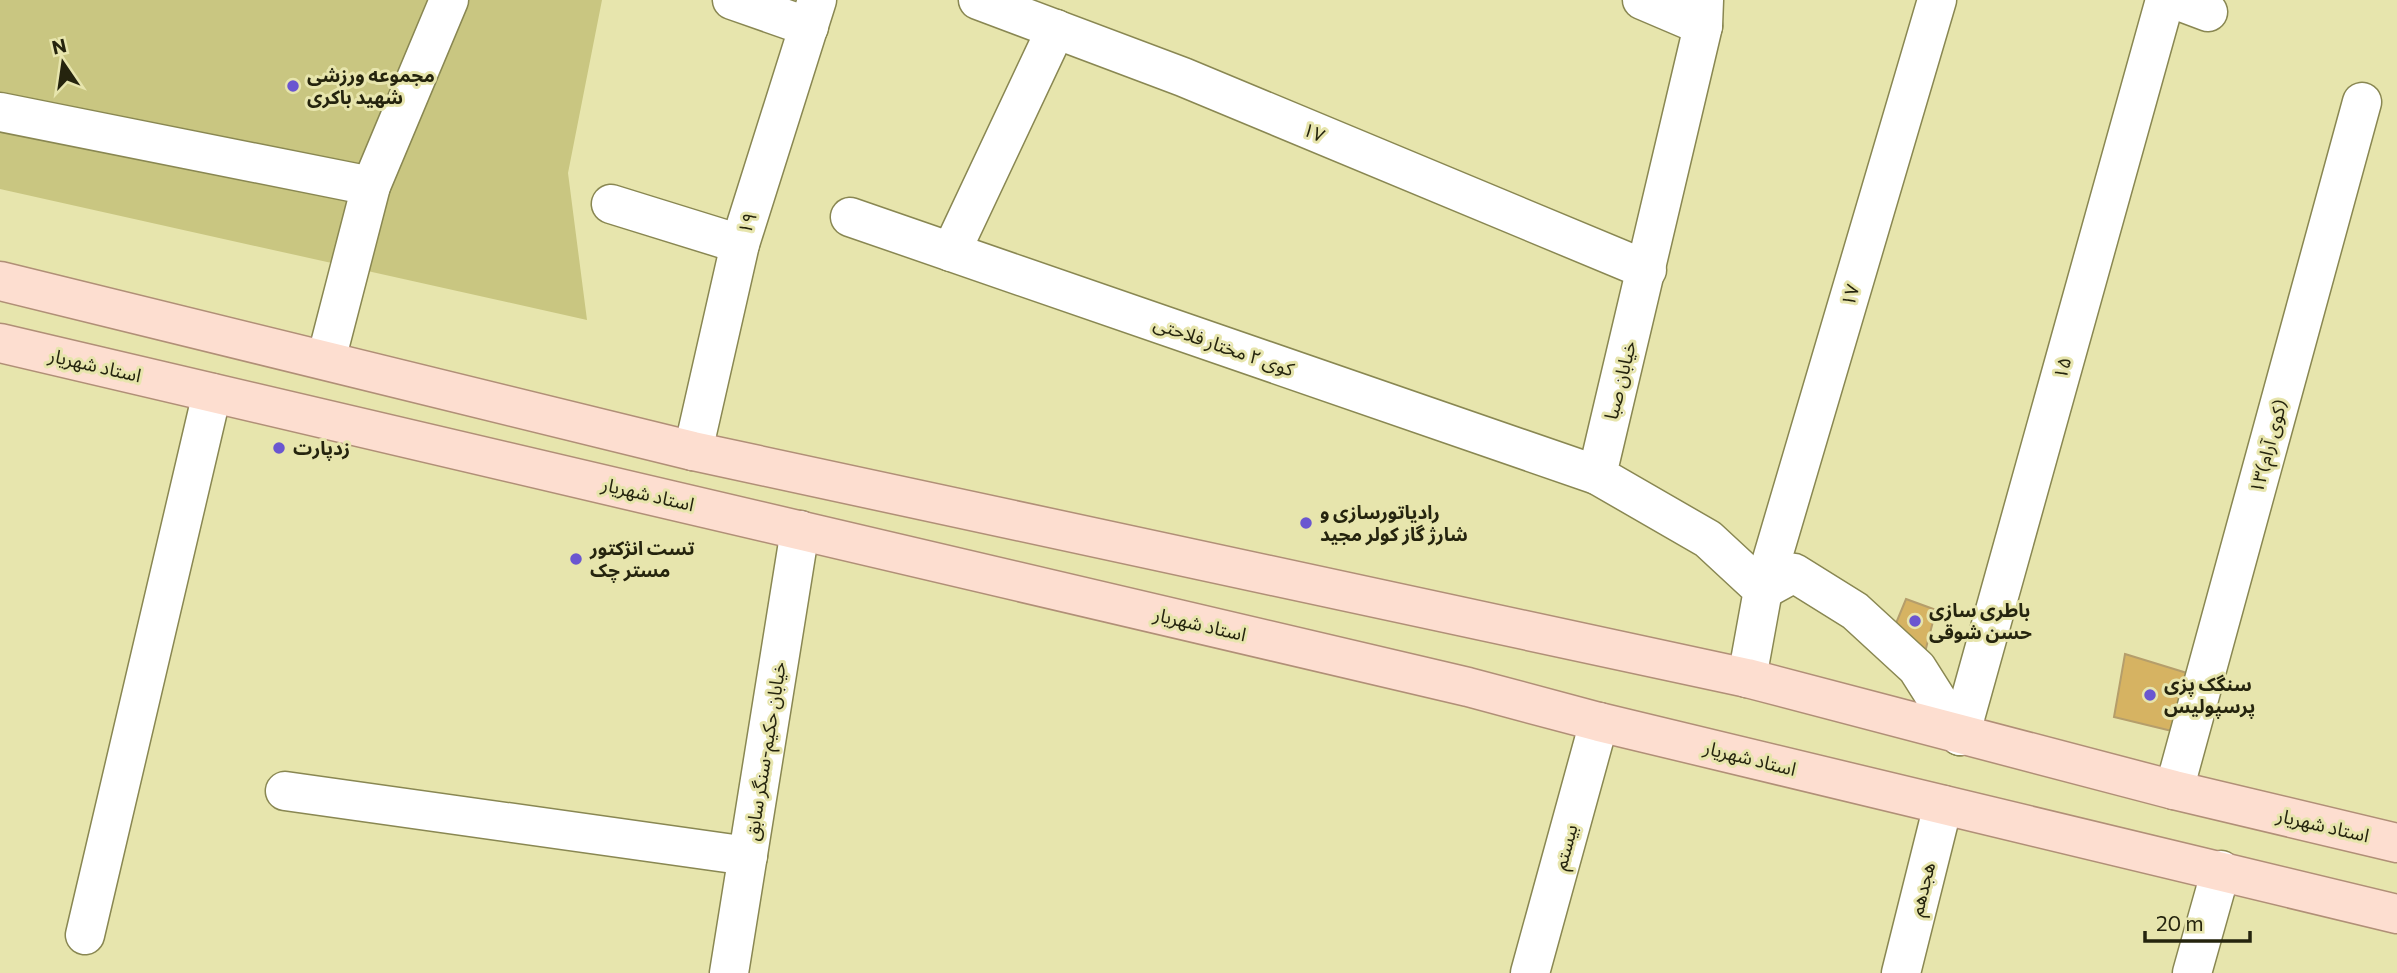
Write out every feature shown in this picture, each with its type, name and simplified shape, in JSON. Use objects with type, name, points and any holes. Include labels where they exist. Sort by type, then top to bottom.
[{"type":"main road","name":"استاد شهریار","points":[[0,281],[692,451],[1746,678],[2174,790],[2397,843]]},
{"type":"main road","points":[[212,393],[226,336]]},
{"type":"main road","name":"استاد شهریار","points":[[0,343],[1454,684],[1599,722],[2397,914]]},
{"type":"main road","points":[[313,417],[326,360]]},
{"type":"street","points":[[732,0],[813,13]]},
{"type":"street","name":"۱۷","points":[[978,0],[1183,78],[1647,270]]},
{"type":"street","points":[[1642,0],[1703,13]]},
{"type":"street","name":"۱۷","points":[[1763,590],[1937,0]]},
{"type":"street","name":"۱۵","points":[[1961,736],[2165,0]]},
{"type":"street","points":[[326,360],[371,186],[442,2]]},
{"type":"street","name":"۱۹","points":[[692,451],[740,244],[813,13]]},
{"type":"street","name":"خیابان صبا","points":[[1597,475],[1647,270],[1703,13]]},
{"type":"street","points":[[951,252],[1056,29]]},
{"type":"street","name":"۱۳(کوی آرام)","points":[[2174,790],[2362,102]]},
{"type":"street","points":[[0,112],[371,186]]},
{"type":"street","points":[[611,204],[740,244]]},
{"type":"street","name":"کوی ۲ مختار فلاحتی","points":[[850,218],[1597,475]]},
{"type":"street","points":[[85,935],[212,393]]},
{"type":"street","points":[[1597,475],[1708,539],[1763,590]]},
{"type":"street","name":"خیابان حکیم-سنگر سابق","points":[[729,973],[800,530]]},
{"type":"street","points":[[1763,590],[1794,573],[1855,611],[1917,668],[1961,736]]},
{"type":"street","points":[[1746,678],[1763,590]]},
{"type":"street","name":"بیستم","points":[[1530,973],[1599,722]]},
{"type":"street","points":[[285,791],[748,856]]},
{"type":"street","name":"هجدهم","points":[[1901,973],[1943,805]]},
{"type":"street","points":[[2192,973],[2221,870]]},
{"type":"shaded area","name":"مجموعه ورزشی شهید باکری","points":[[0,0],[602,0],[568,173],[587,320],[0,189]]},
{"type":"building","name":"باطری سازی حسن شوقی","points":[[1906,599],[1936,610],[1924,656],[1892,633]]},
{"type":"building","name":"سنگک پزی پرسپولیس","points":[[2125,654],[2187,673],[2176,732],[2114,717]]},
{"type":"place","name":"مجموعه ورزشی شهید باکری","points":[[293,86]]},
{"type":"place","name":"زدپارت","points":[[279,448]]},
{"type":"place","name":"رادیاتورسازی و شارژ گاز کولر مجید","points":[[1306,523]]},
{"type":"place","name":"تست انژکتور مستر چک","points":[[576,559]]},
{"type":"place","name":"باطری سازی حسن شوقی","points":[[1915,621]]},
{"type":"place","name":"سنگک پزی پرسپولیس","points":[[2150,695]]}]
